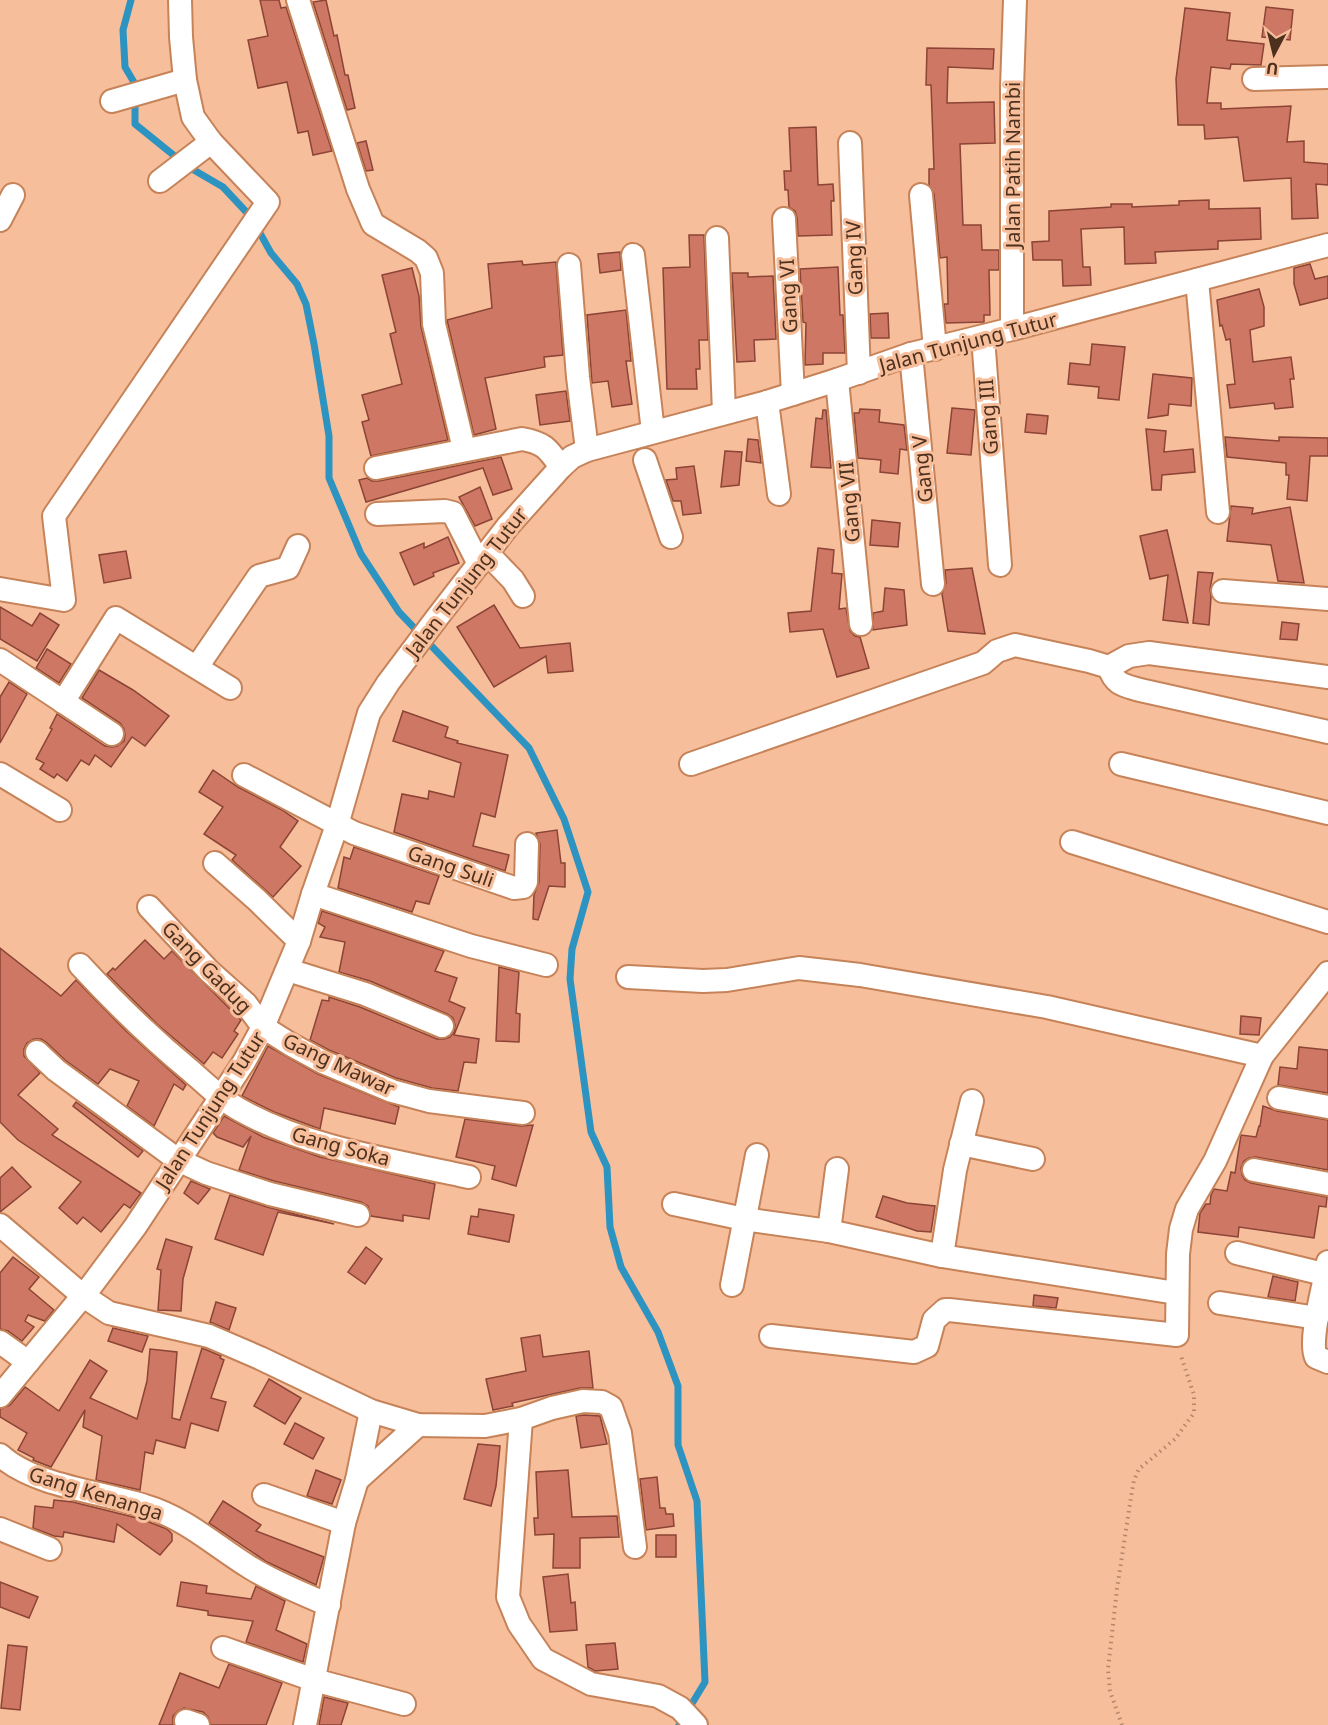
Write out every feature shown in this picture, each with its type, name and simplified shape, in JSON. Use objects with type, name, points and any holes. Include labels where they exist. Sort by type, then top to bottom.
[{"type":"street","points":[[0,589],[64,600],[54,516],[268,202],[211,142],[193,117],[185,80],[180,0]]},
{"type":"street","points":[[298,0],[357,189],[373,224],[418,251],[426,258],[432,273],[434,324],[464,449]]},
{"type":"street","name":"Jalan Patih Nambi","points":[[1012,330],[1012,88],[1015,0]]},
{"type":"street","points":[[1254,79],[1328,77]]},
{"type":"street","points":[[112,101],[185,80]]},
{"type":"street","points":[[160,181],[211,142]]},
{"type":"street","name":"Gang IV","points":[[850,143],[859,373]]},
{"type":"street","points":[[0,220],[13,195]]},
{"type":"street","points":[[921,195],[935,349]]},
{"type":"street","name":"Gang VI","points":[[784,219],[792,383]]},
{"type":"street","points":[[717,238],[724,412]]},
{"type":"street","name":"Jalan Tunjung Tutur","points":[[0,1396],[91,1286],[135,1227],[243,1062],[263,1027],[299,941],[337,825],[369,713],[388,682],[508,526],[572,457],[587,450],[766,402],[792,383],[837,380],[911,354],[1012,330],[1328,245]]},
{"type":"street","points":[[633,255],[653,432]]},
{"type":"street","points":[[569,265],[578,377],[587,450]]},
{"type":"street","points":[[1197,280],[1218,512]]},
{"type":"street","name":"Gang III","points":[[983,337],[1000,565]]},
{"type":"street","name":"Gang V","points":[[911,354],[933,584]]},
{"type":"street","name":"Gang VII","points":[[837,380],[861,624]]},
{"type":"street","points":[[766,402],[779,494]]},
{"type":"street","points":[[376,468],[507,441],[529,440],[546,446],[561,467]]},
{"type":"street","points":[[645,460],[671,537]]},
{"type":"street","points":[[377,514],[445,511],[453,513],[483,559],[513,580],[523,596]]},
{"type":"street","points":[[196,667],[259,576],[288,568],[298,546]]},
{"type":"street","points":[[1223,591],[1328,599]]},
{"type":"street","points":[[63,702],[116,618],[230,688]]},
{"type":"street","points":[[691,764],[983,663],[997,651],[1015,645],[1109,667],[1129,656],[1149,653],[1328,677]]},
{"type":"street","points":[[0,660],[112,734]]},
{"type":"street","points":[[1109,667],[1113,679],[1127,687],[1328,732]]},
{"type":"street","points":[[1121,764],[1328,813]]},
{"type":"street","points":[[0,774],[60,810]]},
{"type":"street","points":[[244,775],[337,825]]},
{"type":"street","name":"Gang Suli","points":[[337,825],[514,888],[523,887],[526,882],[527,844]]},
{"type":"street","points":[[1072,842],[1328,922]]},
{"type":"street","points":[[215,863],[299,941]]},
{"type":"street","points":[[313,894],[460,943],[546,965]]},
{"type":"street","name":"Gang Gadug","points":[[149,908],[209,970],[246,1004],[263,1027]]},
{"type":"street","name":"Gang Soka","points":[[80,965],[161,1046],[220,1097],[240,1110],[261,1121],[321,1143],[469,1177]]},
{"type":"street","points":[[628,977],[715,981],[799,968],[860,975],[1047,1007],[1262,1056]]},
{"type":"street","points":[[288,970],[365,994],[442,1026]]},
{"type":"street","points":[[771,1336],[914,1352],[927,1346],[934,1320],[945,1310],[1177,1335],[1178,1254],[1187,1209],[1215,1161],[1262,1056],[1328,973]]},
{"type":"street","name":"Gang Mawar","points":[[263,1027],[323,1062],[392,1091],[429,1101],[523,1113]]},
{"type":"street","points":[[37,1052],[65,1077],[178,1160],[207,1173],[270,1194],[358,1215]]},
{"type":"street","points":[[1279,1098],[1328,1107]]},
{"type":"street","points":[[942,1256],[955,1170],[972,1101]]},
{"type":"street","points":[[962,1144],[1033,1159]]},
{"type":"street","points":[[732,1285],[757,1155]]},
{"type":"street","points":[[829,1231],[837,1169]]},
{"type":"street","points":[[1254,1170],[1328,1184]]},
{"type":"street","points":[[674,1204],[744,1219],[829,1231],[942,1256],[1176,1293]]},
{"type":"street","points":[[0,1224],[82,1295],[109,1313],[209,1336],[371,1411],[418,1425],[485,1426],[521,1419],[552,1408],[583,1401],[602,1402],[611,1407],[620,1432],[635,1547]]},
{"type":"street","points":[[1237,1253],[1327,1270],[1317,1318],[1314,1353],[1316,1357],[1328,1362]]},
{"type":"street","points":[[1220,1303],[1317,1318]]},
{"type":"street","points":[[0,1341],[28,1362]]},
{"type":"street","points":[[304,1725],[344,1523],[357,1480],[371,1411]]},
{"type":"street","points":[[521,1419],[508,1597],[519,1624],[543,1659],[591,1684],[658,1696],[680,1708],[696,1725]]},
{"type":"street","points":[[357,1480],[418,1425]]},
{"type":"street","name":"Gang Kenanga","points":[[0,1455],[10,1465],[32,1475],[146,1506],[195,1528],[253,1570],[329,1605]]},
{"type":"street","points":[[264,1495],[344,1523]]},
{"type":"street","points":[[0,1529],[50,1549]]},
{"type":"street","points":[[223,1648],[314,1680],[404,1704]]},
{"type":"path","points":[[1122,1725],[1110,1691],[1108,1669],[1117,1589],[1134,1480],[1139,1469],[1175,1439],[1194,1413],[1194,1395],[1177,1335]]},
{"type":"building","points":[[260,0],[279,0],[281,8],[286,7],[332,151],[313,155],[308,131],[298,133],[287,82],[258,88],[248,40],[268,36]]},
{"type":"building","points":[[326,0],[355,108],[347,110],[313,2]]},
{"type":"building","points":[[1266,7],[1293,10],[1290,40],[1262,37]]},
{"type":"building","points":[[1185,8],[1230,13],[1227,40],[1264,44],[1261,65],[1231,64],[1230,69],[1211,67],[1207,103],[1221,103],[1221,109],[1291,106],[1287,142],[1304,141],[1304,162],[1328,164],[1328,185],[1316,184],[1318,218],[1292,219],[1291,178],[1244,181],[1238,137],[1205,139],[1204,125],[1178,125],[1176,79]]},
{"type":"building","points":[[927,48],[994,49],[993,69],[948,67],[947,103],[994,102],[995,143],[960,144],[963,225],[981,225],[982,250],[999,250],[999,270],[989,270],[990,315],[984,315],[984,322],[946,323],[944,304],[948,304],[947,257],[940,258],[934,194],[929,185],[929,169],[934,169],[931,85],[926,85]]},
{"type":"building","points":[[816,127],[818,185],[833,184],[832,235],[798,236],[797,218],[795,211],[789,207],[788,190],[785,190],[784,171],[791,171],[789,128]]},
{"type":"building","points":[[366,141],[373,170],[366,171],[357,143]]},
{"type":"building","points":[[1209,200],[1209,209],[1260,208],[1261,239],[1218,241],[1218,249],[1155,252],[1156,263],[1125,264],[1124,227],[1081,229],[1083,267],[1090,267],[1091,285],[1063,286],[1062,260],[1033,260],[1032,242],[1049,241],[1049,211],[1111,207],[1111,204],[1132,204],[1132,207],[1179,205],[1179,201]]},
{"type":"building","points":[[689,235],[704,235],[708,340],[699,340],[700,369],[696,369],[697,389],[667,389],[663,268],[690,267]]},
{"type":"building","points":[[620,252],[621,270],[600,273],[598,254]]},
{"type":"building","points":[[522,261],[523,265],[556,262],[563,355],[544,357],[545,367],[485,378],[496,429],[474,435],[447,320],[492,308],[488,264]]},
{"type":"building","points":[[1310,264],[1315,279],[1328,276],[1328,298],[1300,305],[1294,284],[1294,268]]},
{"type":"building","points":[[838,267],[840,315],[843,315],[845,353],[823,353],[823,364],[805,365],[806,323],[803,322],[800,269]]},
{"type":"building","points":[[412,268],[419,296],[421,327],[448,440],[371,456],[362,422],[369,420],[362,395],[402,384],[390,334],[396,332],[382,275]]},
{"type":"building","points":[[732,273],[748,273],[748,277],[773,276],[776,339],[754,340],[755,361],[737,362]]},
{"type":"building","points":[[1259,289],[1264,307],[1264,326],[1250,330],[1253,362],[1291,357],[1294,379],[1290,379],[1293,407],[1275,409],[1274,403],[1230,408],[1227,385],[1235,384],[1230,339],[1226,340],[1222,325],[1220,326],[1217,300]]},
{"type":"building","points":[[626,310],[631,361],[626,361],[632,404],[612,407],[608,381],[592,383],[587,315]]},
{"type":"building","points":[[888,313],[889,338],[871,338],[870,314]]},
{"type":"building","points":[[1092,344],[1125,347],[1119,400],[1098,398],[1099,387],[1068,384],[1070,363],[1090,365]]},
{"type":"building","points":[[1153,374],[1192,378],[1191,406],[1169,404],[1168,415],[1148,418]]},
{"type":"building","points":[[566,391],[570,421],[540,425],[536,395]]},
{"type":"building","points":[[952,408],[975,410],[971,455],[947,453]]},
{"type":"building","points":[[860,409],[880,410],[879,422],[904,425],[907,450],[900,449],[898,474],[880,472],[881,460],[858,458],[854,413],[859,413]]},
{"type":"building","points":[[823,410],[826,410],[831,468],[811,467],[816,418],[822,419]]},
{"type":"building","points":[[1027,414],[1048,416],[1046,434],[1025,432]]},
{"type":"building","points":[[1146,429],[1166,431],[1164,452],[1193,449],[1195,472],[1162,475],[1161,490],[1152,490]]},
{"type":"building","points":[[1225,437],[1279,441],[1279,437],[1328,438],[1328,456],[1310,456],[1307,501],[1287,499],[1289,475],[1286,475],[1286,463],[1227,457]]},
{"type":"building","points":[[748,439],[758,440],[761,463],[746,461]]},
{"type":"building","points":[[725,451],[742,452],[739,485],[721,487]]},
{"type":"building","points":[[501,457],[512,489],[493,495],[483,468],[366,502],[359,480],[367,478],[379,481]]},
{"type":"building","points":[[694,466],[701,513],[683,515],[681,501],[673,501],[666,480],[677,479],[676,468]]},
{"type":"building","points":[[480,487],[492,519],[475,526],[459,497]]},
{"type":"building","points":[[1231,506],[1253,508],[1252,514],[1290,507],[1304,583],[1278,581],[1271,545],[1227,541]]},
{"type":"building","points":[[872,520],[900,523],[898,547],[870,545]]},
{"type":"building","points":[[1167,530],[1188,623],[1163,620],[1168,575],[1150,579],[1140,536]]},
{"type":"building","points":[[448,537],[459,563],[433,573],[434,576],[414,585],[400,553],[424,543],[424,548]]},
{"type":"building","points":[[818,548],[834,550],[832,573],[842,574],[839,609],[846,608],[850,631],[860,637],[869,668],[837,677],[823,629],[790,632],[788,613],[811,611]]},
{"type":"building","points":[[126,551],[131,578],[104,583],[99,555]]},
{"type":"building","points":[[972,568],[985,634],[948,631],[942,594],[946,583],[945,570]]},
{"type":"building","points":[[1198,572],[1213,573],[1209,625],[1193,623]]},
{"type":"building","points":[[885,588],[904,590],[907,625],[873,630],[873,613],[883,611]]},
{"type":"building","points":[[494,605],[520,648],[570,643],[573,671],[548,673],[546,656],[494,687],[457,627]]},
{"type":"building","points":[[0,607],[32,626],[40,613],[59,625],[37,661],[0,639]]},
{"type":"building","points":[[1282,622],[1299,624],[1297,640],[1280,639]]},
{"type":"building","points":[[47,649],[71,664],[59,683],[36,668]]},
{"type":"building","points":[[99,670],[133,690],[169,716],[145,746],[132,737],[111,767],[95,755],[89,765],[81,760],[67,781],[57,774],[54,778],[40,769],[44,763],[36,759],[52,729],[50,728],[57,714],[105,746],[117,746],[124,741],[124,729],[120,723],[82,698]]},
{"type":"building","points":[[9,682],[27,694],[0,743],[0,697]]},
{"type":"building","points":[[403,711],[448,727],[445,737],[458,741],[457,743],[508,755],[495,817],[481,813],[473,846],[509,855],[505,871],[394,832],[402,794],[428,799],[429,791],[454,797],[461,763],[393,741]]},
{"type":"building","points":[[213,770],[298,821],[280,847],[301,866],[273,897],[232,860],[236,855],[204,834],[223,807],[199,792]]},
{"type":"building","points":[[557,830],[561,863],[565,863],[565,887],[549,886],[538,920],[533,919],[534,895],[539,882],[540,844],[536,833]]},
{"type":"building","points":[[354,847],[439,876],[429,904],[416,901],[412,912],[338,888],[344,857],[350,859]]},
{"type":"building","points":[[322,911],[444,951],[435,971],[457,978],[449,1001],[465,1008],[454,1035],[479,1039],[476,1063],[464,1062],[458,1091],[432,1088],[396,1078],[310,1040],[322,1000],[329,1001],[329,997],[360,1007],[437,1039],[450,1037],[455,1025],[453,1018],[447,1014],[370,981],[339,972],[345,942],[320,937],[325,927],[318,923]]},
{"type":"building","points":[[145,940],[164,959],[172,951],[241,1020],[234,1031],[238,1034],[222,1058],[213,1052],[204,1064],[157,1024],[107,974],[113,968],[115,970]]},
{"type":"building","points":[[0,948],[61,996],[76,980],[125,1030],[186,1085],[183,1090],[174,1084],[154,1126],[127,1106],[139,1081],[110,1069],[98,1084],[41,1039],[34,1039],[27,1043],[24,1056],[40,1073],[18,1095],[58,1129],[52,1135],[141,1193],[130,1208],[124,1204],[101,1232],[83,1217],[77,1224],[59,1208],[81,1182],[18,1140],[0,1122]]},
{"type":"building","points":[[499,967],[519,972],[516,1013],[520,1014],[519,1042],[496,1041]]},
{"type":"building","points":[[1241,1016],[1261,1018],[1259,1035],[1240,1034]]},
{"type":"building","points":[[268,1046],[318,1074],[399,1107],[395,1124],[324,1108],[320,1129],[274,1112],[242,1096]]},
{"type":"building","points":[[1299,1047],[1328,1050],[1328,1093],[1278,1085],[1280,1067],[1297,1069]]},
{"type":"building","points":[[76,1102],[143,1151],[138,1157],[73,1106]]},
{"type":"building","points":[[1263,1106],[1277,1111],[1328,1120],[1328,1170],[1256,1157],[1244,1161],[1241,1168],[1245,1180],[1251,1183],[1327,1197],[1326,1207],[1319,1206],[1314,1238],[1239,1227],[1238,1237],[1198,1232],[1200,1213],[1206,1204],[1210,1204],[1214,1189],[1227,1191],[1231,1172],[1235,1173],[1241,1135],[1256,1137]]},
{"type":"building","points":[[224,1116],[263,1137],[320,1157],[435,1184],[429,1219],[403,1215],[403,1221],[371,1216],[368,1206],[361,1202],[239,1170],[251,1136],[243,1147],[217,1137],[213,1133]]},
{"type":"building","points":[[465,1119],[521,1126],[533,1125],[516,1186],[492,1179],[495,1166],[456,1157]]},
{"type":"building","points":[[12,1167],[31,1187],[0,1212],[0,1178]]},
{"type":"building","points":[[191,1181],[210,1189],[198,1204],[184,1193]]},
{"type":"building","points":[[230,1195],[334,1224],[278,1212],[263,1255],[215,1239]]},
{"type":"building","points":[[883,1196],[907,1203],[935,1206],[931,1232],[917,1231],[876,1217]]},
{"type":"building","points":[[479,1209],[514,1215],[509,1242],[468,1234],[471,1216],[478,1217]]},
{"type":"building","points":[[166,1239],[192,1247],[183,1279],[181,1311],[158,1310],[161,1270],[157,1269]]},
{"type":"building","points":[[366,1247],[382,1259],[365,1284],[348,1272]]},
{"type":"building","points":[[13,1257],[39,1277],[29,1289],[54,1310],[45,1321],[28,1315],[25,1321],[34,1327],[22,1341],[8,1331],[0,1329],[0,1273]]},
{"type":"building","points":[[1273,1276],[1298,1282],[1295,1301],[1268,1297]]},
{"type":"building","points":[[1034,1295],[1058,1298],[1056,1308],[1033,1306]]},
{"type":"building","points":[[216,1302],[236,1308],[229,1330],[210,1322]]},
{"type":"building","points":[[113,1328],[148,1336],[142,1352],[108,1341]]},
{"type":"building","points":[[540,1335],[543,1357],[589,1351],[593,1388],[580,1388],[512,1403],[513,1406],[493,1410],[486,1379],[526,1371],[521,1338]]},
{"type":"building","points":[[202,1348],[221,1356],[220,1358],[224,1360],[211,1398],[226,1402],[218,1431],[191,1423],[185,1448],[156,1440],[153,1454],[145,1452],[140,1490],[96,1480],[102,1436],[83,1427],[85,1410],[51,1467],[33,1460],[34,1458],[18,1450],[27,1433],[0,1417],[0,1409],[10,1405],[25,1387],[59,1411],[90,1360],[107,1371],[90,1398],[137,1419],[147,1381],[150,1349],[177,1352],[172,1418],[180,1420]]},
{"type":"building","points":[[269,1379],[301,1398],[285,1424],[254,1406]]},
{"type":"building","points":[[576,1416],[600,1416],[607,1444],[581,1448]]},
{"type":"building","points":[[295,1423],[324,1438],[313,1459],[284,1444]]},
{"type":"building","points":[[478,1444],[500,1446],[496,1486],[491,1506],[464,1499]]},
{"type":"building","points":[[316,1470],[341,1480],[332,1504],[307,1496]]},
{"type":"building","points":[[568,1470],[572,1517],[617,1516],[619,1537],[580,1538],[580,1568],[553,1568],[554,1534],[535,1535],[534,1518],[538,1518],[536,1472]]},
{"type":"building","points":[[657,1477],[660,1508],[665,1508],[666,1514],[673,1514],[674,1526],[646,1530],[640,1479]]},
{"type":"building","points":[[54,1500],[73,1502],[141,1519],[167,1529],[172,1534],[172,1541],[160,1555],[117,1524],[114,1542],[64,1532],[63,1537],[54,1536],[33,1528],[35,1506],[53,1508]]},
{"type":"building","points":[[223,1501],[261,1525],[256,1531],[324,1557],[316,1585],[267,1562],[209,1523]]},
{"type":"building","points":[[656,1535],[676,1535],[676,1557],[656,1557]]},
{"type":"building","points":[[568,1574],[571,1603],[575,1602],[577,1630],[550,1632],[543,1577]]},
{"type":"building","points":[[0,1582],[38,1597],[29,1618],[0,1607]]},
{"type":"building","points":[[181,1582],[207,1586],[206,1593],[251,1599],[256,1586],[285,1601],[276,1630],[307,1644],[303,1662],[246,1642],[253,1621],[208,1615],[208,1611],[177,1606]]},
{"type":"building","points":[[615,1643],[618,1669],[595,1671],[588,1667],[586,1645]]},
{"type":"building","points":[[8,1645],[27,1647],[20,1710],[1,1708]]},
{"type":"building","points":[[229,1664],[282,1683],[266,1725],[211,1725],[203,1712],[184,1708],[173,1716],[173,1725],[159,1725],[180,1673],[219,1688]]},
{"type":"building","points":[[324,1697],[348,1703],[341,1725],[319,1725]]},
{"type":"waterway","points":[[131,0],[123,30],[125,67],[135,84],[135,124],[187,166],[223,187],[251,217],[271,253],[297,284],[306,304],[314,344],[329,436],[329,478],[361,554],[399,612],[529,748],[564,819],[588,892],[572,949],[570,979],[591,1132],[607,1167],[610,1227],[621,1267],[658,1332],[678,1386],[678,1445],[697,1501],[705,1682],[679,1725]]}]
